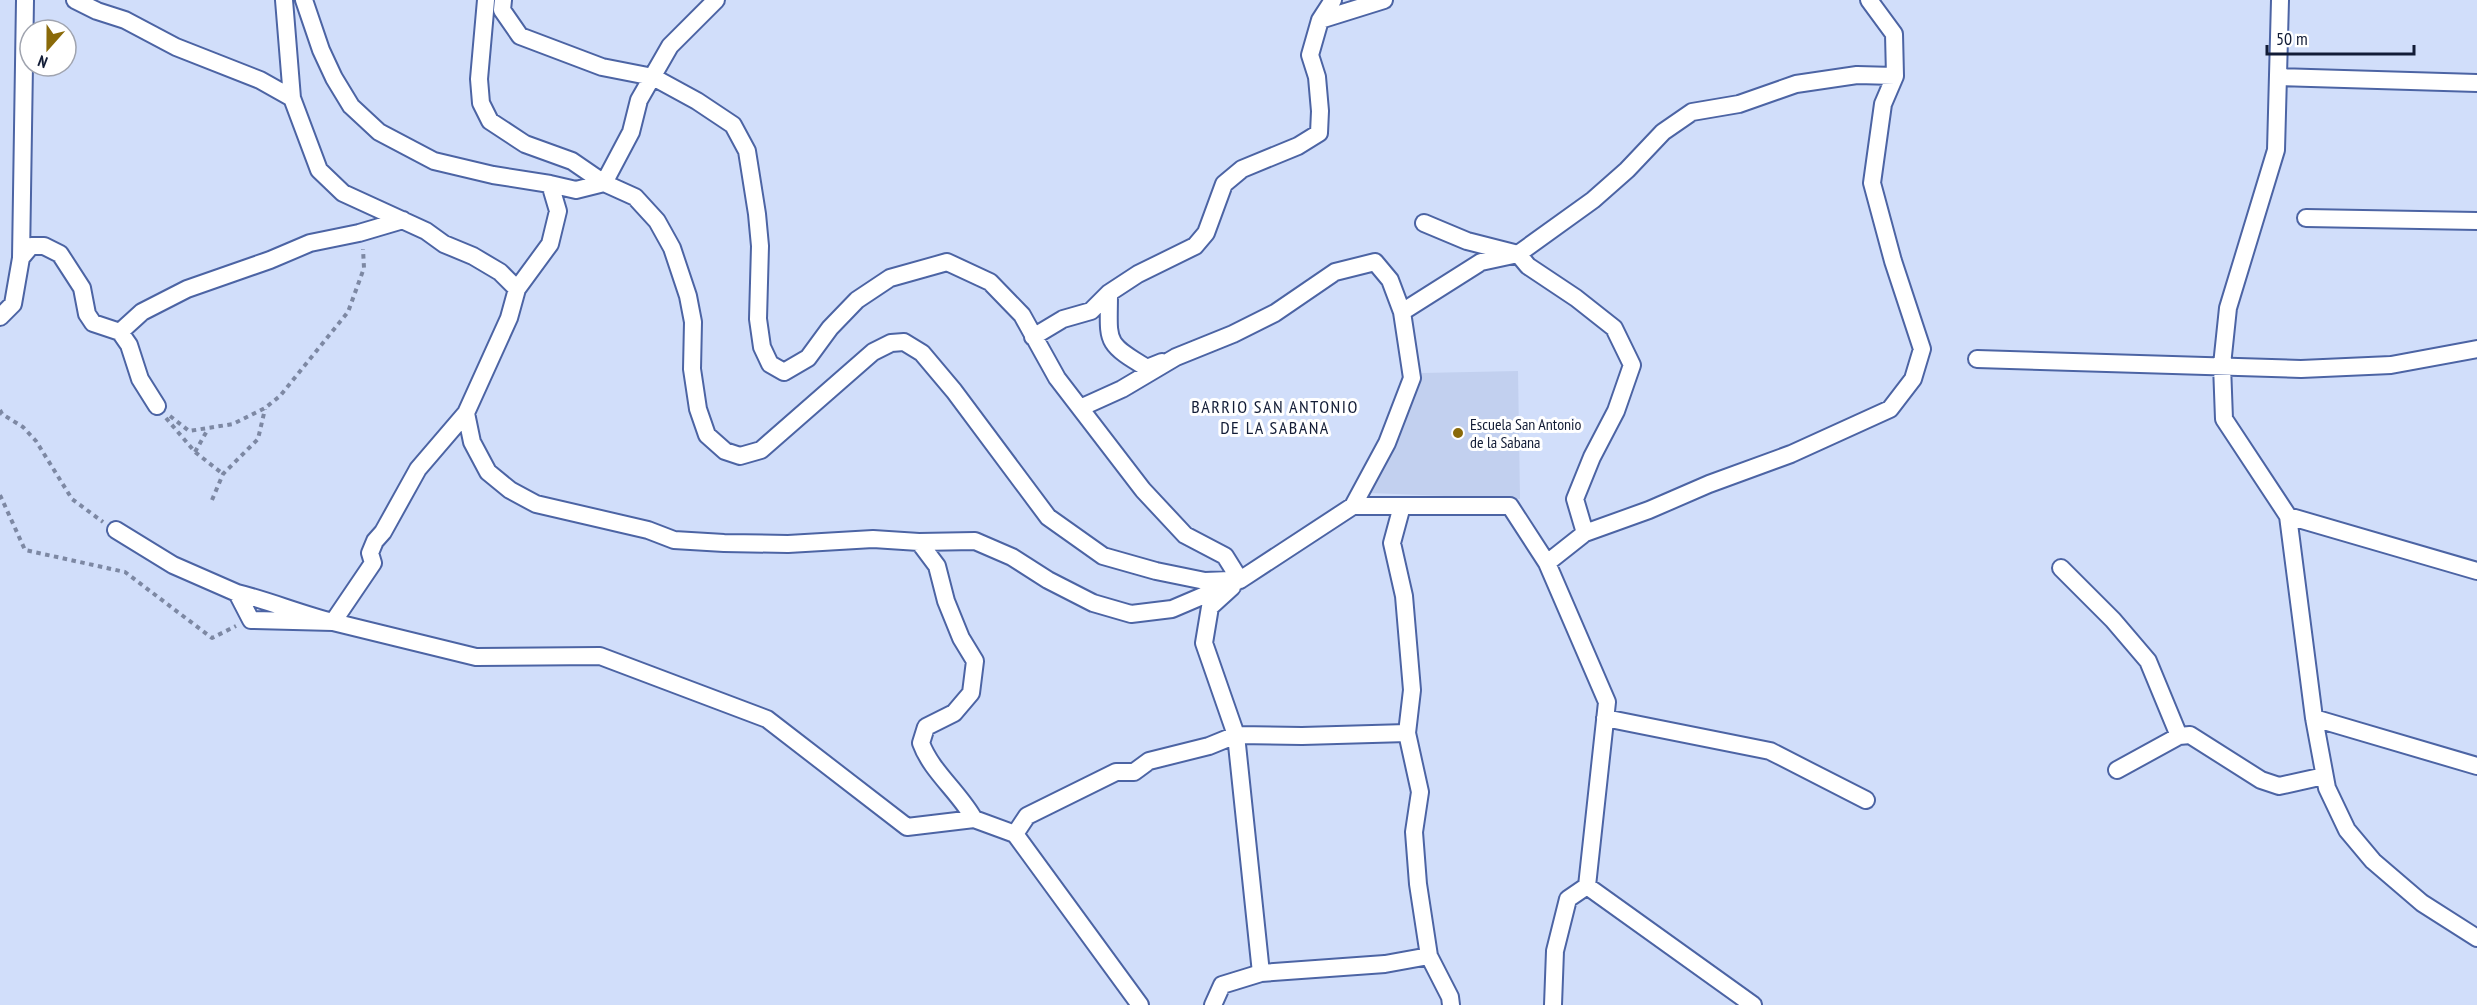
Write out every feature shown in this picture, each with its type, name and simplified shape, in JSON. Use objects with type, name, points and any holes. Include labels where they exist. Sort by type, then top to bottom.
[{"type":"street","points":[[0,317],[13,304],[21,258],[25,0]]},
{"type":"street","points":[[75,0],[97,11],[125,20],[176,47],[260,80],[292,98]]},
{"type":"street","points":[[284,0],[292,98],[319,170],[343,193],[426,231],[444,244],[473,256],[500,272],[517,289]]},
{"type":"street","points":[[304,0],[321,50],[334,78],[351,106],[380,132],[434,161],[493,175],[576,190],[604,183],[631,132],[639,100],[670,46],[716,0]]},
{"type":"street","points":[[486,0],[479,79],[481,103],[490,121],[525,144],[572,161],[604,183],[635,197],[657,221],[672,248],[692,314],[692,369],[698,409],[708,435],[725,452],[740,456],[761,450],[873,352],[891,343],[904,342],[922,353],[954,391],[1048,517],[1103,556],[1156,571],[1205,581],[1240,580]]},
{"type":"street","points":[[503,0],[502,10],[520,36],[602,67],[653,77],[697,101],[733,125],[747,151],[760,246],[758,319],[762,347],[770,364],[784,372],[808,358],[830,328],[857,300],[890,278],[947,262],[990,282],[1022,315],[1057,378],[1143,490],[1185,535],[1225,556],[1240,580]]},
{"type":"street","points":[[1033,337],[1063,319],[1091,311],[1109,293],[1138,274],[1195,246],[1206,233],[1224,184],[1242,169],[1298,146],[1319,133],[1317,77],[1310,55],[1320,20],[1333,0]]},
{"type":"street","points":[[1320,20],[1384,0]]},
{"type":"street","points":[[1547,563],[1585,533],[1791,454],[1890,410],[1913,379],[1922,349],[1893,261],[1872,183],[1883,104],[1895,76],[1894,34],[1869,0]]},
{"type":"street","points":[[2280,0],[2276,150],[2229,308],[2222,365],[2224,418],[2288,516],[2314,718],[2324,776],[2327,788],[2347,831],[2373,861],[2422,903],[2477,938]]},
{"type":"street","points":[[1402,312],[1481,262],[1518,254],[1593,200],[1627,170],[1663,132],[1692,112],[1739,105],[1796,84],[1857,75],[1895,76]]},
{"type":"street","points":[[2278,77],[2477,83]]},
{"type":"street","points":[[333,622],[373,563],[370,553],[375,542],[383,532],[418,469],[466,413],[491,362],[509,318],[517,289],[550,244],[558,211],[550,184]]},
{"type":"street","points":[[2306,218],[2477,221]]},
{"type":"street","points":[[120,332],[142,312],[187,289],[270,260],[310,243],[359,233],[403,220]]},
{"type":"street","points":[[1424,223],[1467,241],[1518,254],[1528,266],[1576,298],[1614,328],[1632,365],[1616,411],[1592,458],[1575,499],[1585,533]]},
{"type":"street","points":[[21,258],[31,246],[44,246],[60,254],[82,288],[87,314],[93,323],[120,332],[129,345],[140,379],[157,406]]},
{"type":"street","points":[[1109,293],[1108,335],[1118,351],[1147,368],[1233,334],[1275,313],[1335,272],[1375,262],[1390,280],[1402,312],[1412,378],[1387,443],[1353,506],[1240,580],[1210,607],[1204,643],[1236,735],[1261,973]]},
{"type":"street","points":[[1977,359],[2301,369],[2391,365],[2477,349]]},
{"type":"street","points":[[1080,408],[1122,389],[1176,357]]},
{"type":"street","points":[[466,413],[472,441],[488,472],[510,490],[536,504],[648,530],[674,540],[734,544],[788,544],[873,539],[919,542],[975,541],[1012,557],[1048,580],[1094,603],[1131,614],[1172,609],[1240,580]]},
{"type":"street","points":[[1353,506],[1510,506],[1547,563],[1607,702],[1587,886],[1568,899],[1555,951],[1553,1005]]},
{"type":"street","points":[[1402,506],[1392,543],[1404,596],[1412,690],[1407,733],[1420,792],[1414,832],[1418,884],[1429,956],[1450,997],[1451,1005]]},
{"type":"street","points":[[2288,516],[2477,571]]},
{"type":"street","points":[[116,530],[172,565],[237,593],[276,603],[299,614],[476,657],[600,656],[767,719],[907,827],[974,819],[1015,834],[1140,1005]]},
{"type":"street","points":[[919,542],[937,566],[946,601],[961,638],[975,661],[970,693],[954,713],[926,727],[921,743],[926,757],[964,800],[974,819]]},
{"type":"street","points":[[2061,568],[2113,620],[2148,661],[2179,736]]},
{"type":"street","points":[[237,593],[251,620],[333,622]]},
{"type":"street","points":[[1605,718],[1770,752],[1866,800]]},
{"type":"street","points":[[2314,718],[2477,766]]},
{"type":"street","points":[[1015,834],[1028,816],[1116,772],[1134,772],[1149,761],[1209,746],[1236,735],[1407,733]]},
{"type":"street","points":[[2117,770],[2179,736],[2190,735],[2261,780],[2279,786],[2324,776]]},
{"type":"street","points":[[1587,886],[1753,1005]]},
{"type":"street","points":[[1213,1005],[1222,985],[1261,973],[1385,964],[1429,956]]},
{"type":"path","points":[[157,406],[189,432],[233,424],[265,408],[280,396],[348,312],[364,268],[363,246],[359,233]]},
{"type":"path","points":[[157,406],[181,438],[223,474]]},
{"type":"path","points":[[212,501],[223,474],[258,439],[265,408]]},
{"type":"path","points":[[0,410],[2,414],[23,427],[36,441],[72,499],[116,530]]},
{"type":"path","points":[[195,452],[208,429]]},
{"type":"path","points":[[0,495],[25,550],[126,572],[212,638],[251,620]]},
{"type":"shaded area","name":"Escuela San Antonio de la Sabana","points":[[1518,371],[1520,499],[1370,493],[1422,373]]},
{"type":"place","name":"Escuela San Antonio de la Sabana","points":[[1458,433]]},
{"type":"district","name":"BARRIO SAN ANTONIO DE LA SABANA","points":[[1275,416]]}]
